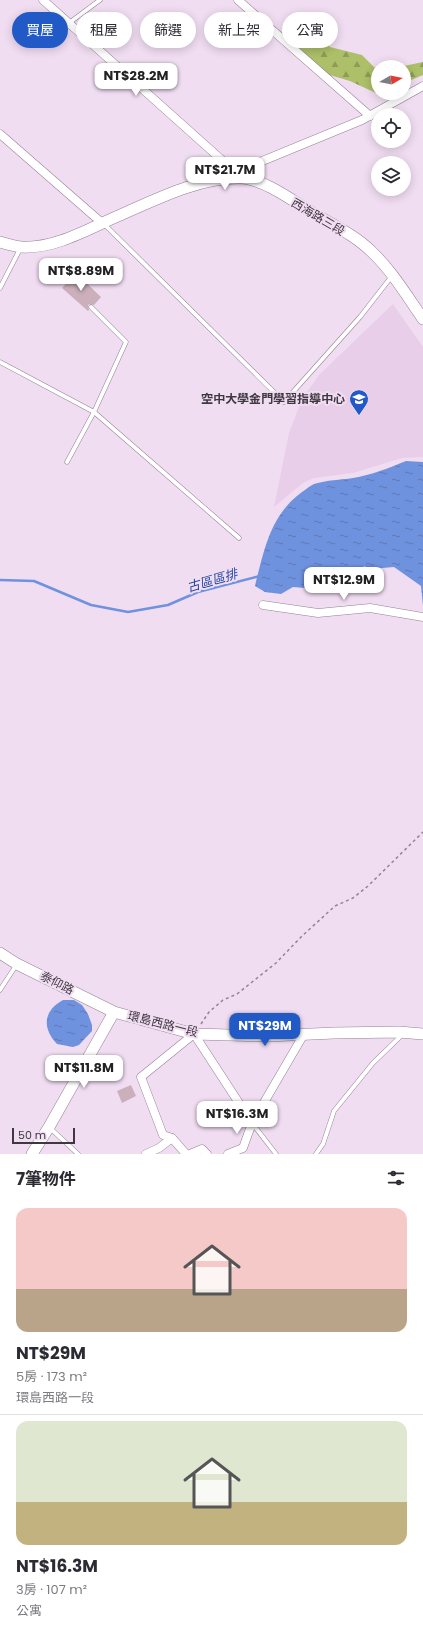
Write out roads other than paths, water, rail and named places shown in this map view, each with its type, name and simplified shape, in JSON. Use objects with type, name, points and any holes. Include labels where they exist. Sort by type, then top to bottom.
[{"type":"main road","name":"西海路三段","points":[[0,242],[21,247],[45,244],[64,239],[163,196],[214,181],[242,178],[270,188],[358,240],[372,252],[392,276],[423,319]]},
{"type":"main road","name":"泰仰路","points":[[0,953],[17,964],[114,1012]]},
{"type":"main road","name":"環島西路一段","points":[[32,1154],[49,1127],[114,1012],[194,1034],[268,1036],[405,1032],[423,1034]]},
{"type":"street","points":[[44,0],[57,12]]},
{"type":"street","points":[[238,0],[370,116]]},
{"type":"street","points":[[68,23],[242,178],[255,164],[370,116],[423,86]]},
{"type":"street","points":[[0,134],[102,223]]},
{"type":"street","points":[[262,605],[318,613],[370,608],[408,615],[423,616]]},
{"type":"street","points":[[186,1154],[172,1138],[163,1135],[141,1077],[194,1034],[252,1123]]},
{"type":"street","points":[[228,1154],[243,1148],[252,1123],[304,1034]]},
{"type":"street","points":[[146,1154],[159,1148],[172,1138]]},
{"type":"street","points":[[190,1154],[202,1149],[207,1154]]},
{"type":"lane","points":[[68,23],[100,0]]},
{"type":"lane","points":[[102,223],[284,402],[360,317],[392,276]]},
{"type":"lane","points":[[0,288],[21,247]]},
{"type":"lane","points":[[66,462],[94,412],[126,342],[91,307]]},
{"type":"lane","points":[[0,362],[94,412],[239,538]]},
{"type":"lane","points":[[0,990],[17,964]]},
{"type":"lane","points":[[316,1154],[323,1144],[334,1111],[373,1063],[405,1032]]},
{"type":"lane","points":[[252,1123],[276,1154]]},
{"type":"lane","points":[[49,1127],[78,1154]]},
{"type":"water","points":[[406,461],[423,462],[423,606],[421,586],[394,567],[371,569],[364,566],[357,579],[342,578],[333,585],[305,588],[293,587],[281,594],[265,592],[255,586],[265,547],[270,534],[282,511],[291,501],[314,484],[366,475],[387,469]]},
{"type":"water","points":[[63,1000],[74,1000],[82,1005],[88,1014],[92,1025],[92,1031],[79,1045],[73,1047],[57,1044],[52,1038],[47,1026],[48,1015],[56,1004]]},
{"type":"waterway","name":"古區區排","points":[[0,580],[34,581],[91,605],[128,612],[168,605],[198,592],[260,576]]},
{"type":"place","name":"空中大學金門學習指導中心","points":[[359,416]]}]
